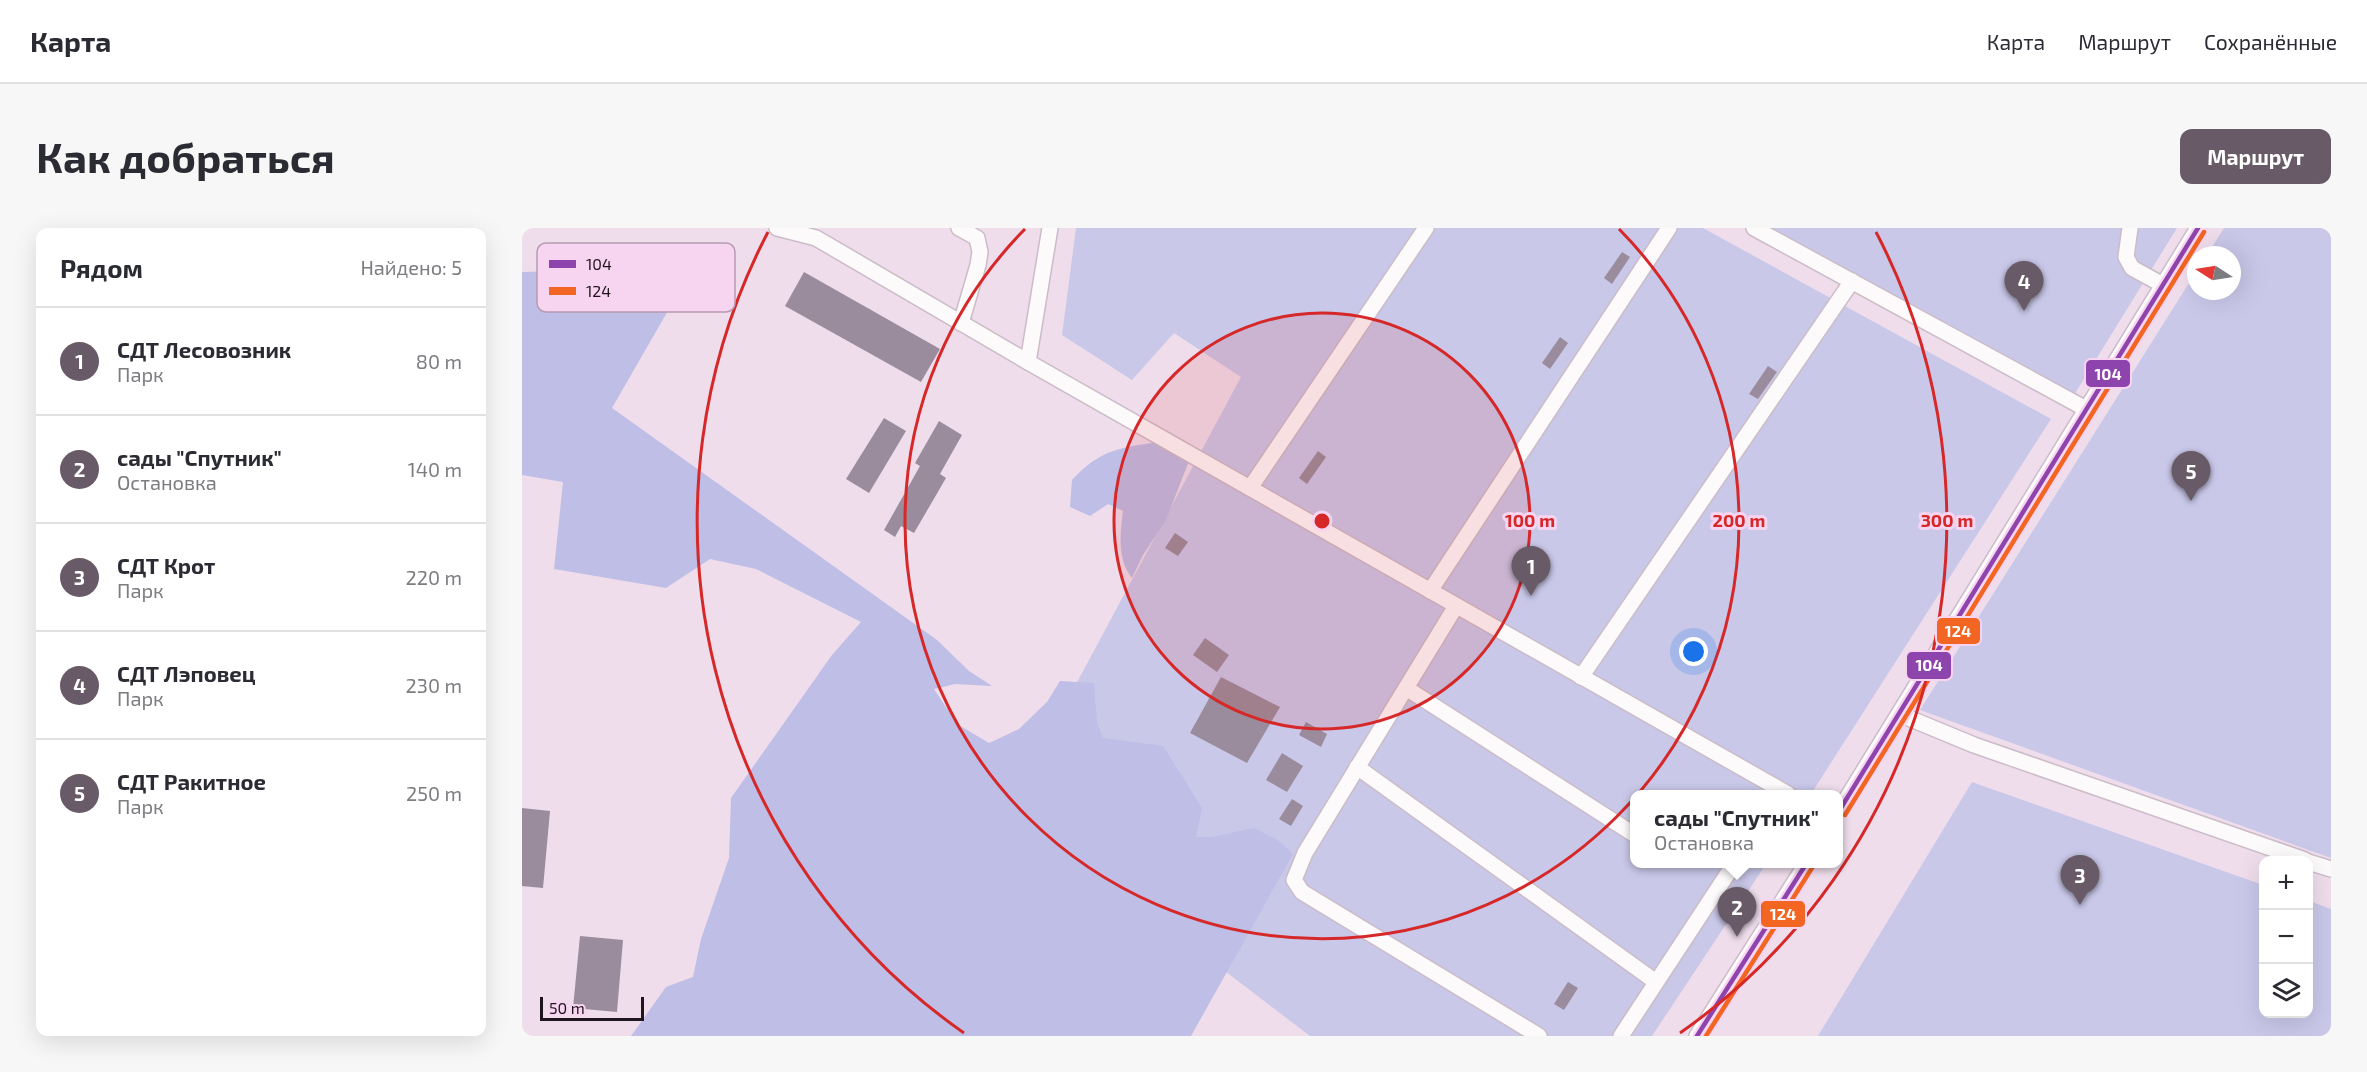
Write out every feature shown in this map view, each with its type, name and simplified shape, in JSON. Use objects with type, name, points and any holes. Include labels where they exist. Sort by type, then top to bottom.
[{"type":"street","points":[[777,228],[816,238],[1028,362],[1779,790]]},
{"type":"street","points":[[959,228],[977,238],[980,252],[961,323]]},
{"type":"street","points":[[1028,362],[1050,228]]},
{"type":"street","points":[[1250,489],[1426,228]]},
{"type":"street","points":[[1430,591],[1670,228]]},
{"type":"street","points":[[1755,228],[2086,409]]},
{"type":"street","points":[[2130,228],[2126,257],[2132,268],[2163,285]]},
{"type":"street","points":[[1843,805],[2198,228]]},
{"type":"street","points":[[1581,677],[1852,282]]},
{"type":"street","points":[[1456,606],[1301,859],[1294,880],[1302,892],[1539,1036]]},
{"type":"street","points":[[1406,688],[1630,832]]},
{"type":"street","points":[[1899,714],[1974,746],[2293,856]]},
{"type":"street","points":[[1357,767],[1656,982]]},
{"type":"street","points":[[2313,863],[2331,869]]},
{"type":"street","points":[[1621,1036],[1731,868]]},
{"type":"street","points":[[1697,1036],[1803,868]]},
{"type":"shaded area","points":[[1076,228],[1703,228],[2051,419],[1814,790],[1630,790],[1630,868],[1763,868],[1652,1036],[1310,1036],[1010,807],[1241,377],[1174,333],[1132,380],[1062,335]]},
{"type":"shaded area","points":[[1771,228],[2177,228],[2074,395]]},
{"type":"shaded area","points":[[2224,228],[2331,228],[2331,858],[1920,710],[2187,286],[2187,300],[2241,300],[2241,246],[2213,246]]},
{"type":"shaded area","points":[[522,272],[537,272],[537,312],[667,312],[612,408],[937,640],[969,671],[992,686],[955,684],[934,689],[957,724],[989,743],[1019,729],[1047,702],[1060,681],[1094,683],[1097,723],[1103,738],[1163,746],[1202,808],[1196,837],[1212,837],[1254,828],[1279,841],[1293,854],[1191,1036],[631,1036],[666,987],[693,977],[701,939],[729,858],[731,798],[832,655],[861,622],[756,569],[710,559],[666,588],[554,569],[563,482],[522,475]]},
{"type":"shaded area","points":[[1159,442],[1189,461],[1166,520],[1143,555],[1132,578],[1122,555],[1123,511],[1108,504],[1090,516],[1070,507],[1072,480],[1092,462],[1111,452]]},
{"type":"shaded area","points":[[1972,782],[2259,884],[2259,1018],[2313,1018],[2313,902],[2331,909],[2331,1036],[1818,1036]]},
{"type":"building","points":[[1622,252],[1630,257],[1612,284],[1604,278]]},
{"type":"building","points":[[804,272],[940,349],[921,382],[785,306]]},
{"type":"building","points":[[1560,337],[1568,343],[1550,369],[1542,363]]},
{"type":"building","points":[[1768,366],[1777,372],[1758,399],[1749,394]]},
{"type":"building","points":[[884,418],[906,431],[869,493],[846,479]]},
{"type":"building","points":[[939,421],[962,435],[940,474],[946,478],[914,533],[901,526],[895,537],[884,530],[920,466],[915,463]]},
{"type":"building","points":[[1318,451],[1326,457],[1307,484],[1299,478]]},
{"type":"building","points":[[1175,533],[1188,542],[1178,556],[1165,548]]},
{"type":"building","points":[[1205,638],[1229,655],[1217,672],[1193,655]]},
{"type":"building","points":[[1221,677],[1280,707],[1247,763],[1190,733]]},
{"type":"building","points":[[1306,722],[1327,734],[1321,747],[1299,735]]},
{"type":"building","points":[[1282,753],[1303,766],[1287,792],[1266,780]]},
{"type":"building","points":[[1292,799],[1303,806],[1291,826],[1279,819]]},
{"type":"building","points":[[522,808],[550,811],[543,888],[522,886]]},
{"type":"building","points":[[580,936],[623,940],[617,1012],[573,1008]]},
{"type":"building","points":[[1568,982],[1578,988],[1564,1010],[1554,1004]]},
{"type":"transit line","name":"104","points":[[1843,805],[2198,228]]},
{"type":"transit line","name":"124","points":[[1845,815],[2204,232]]},
{"type":"transit line","name":"104","points":[[1697,1036],[1803,868]]},
{"type":"transit line","name":"124","points":[[1706,1036],[1812,868]]},
{"type":"place","name":"СДТ Лэповец","points":[[2024,311]]},
{"type":"place","name":"СДТ Ракитное","points":[[2191,501]]},
{"type":"place","name":"СДТ Лесовозник","points":[[1531,596]]},
{"type":"place","name":"СДТ Крот","points":[[2080,905]]},
{"type":"place","name":"сады \"Спутник\"","points":[[1737,937]]}]
